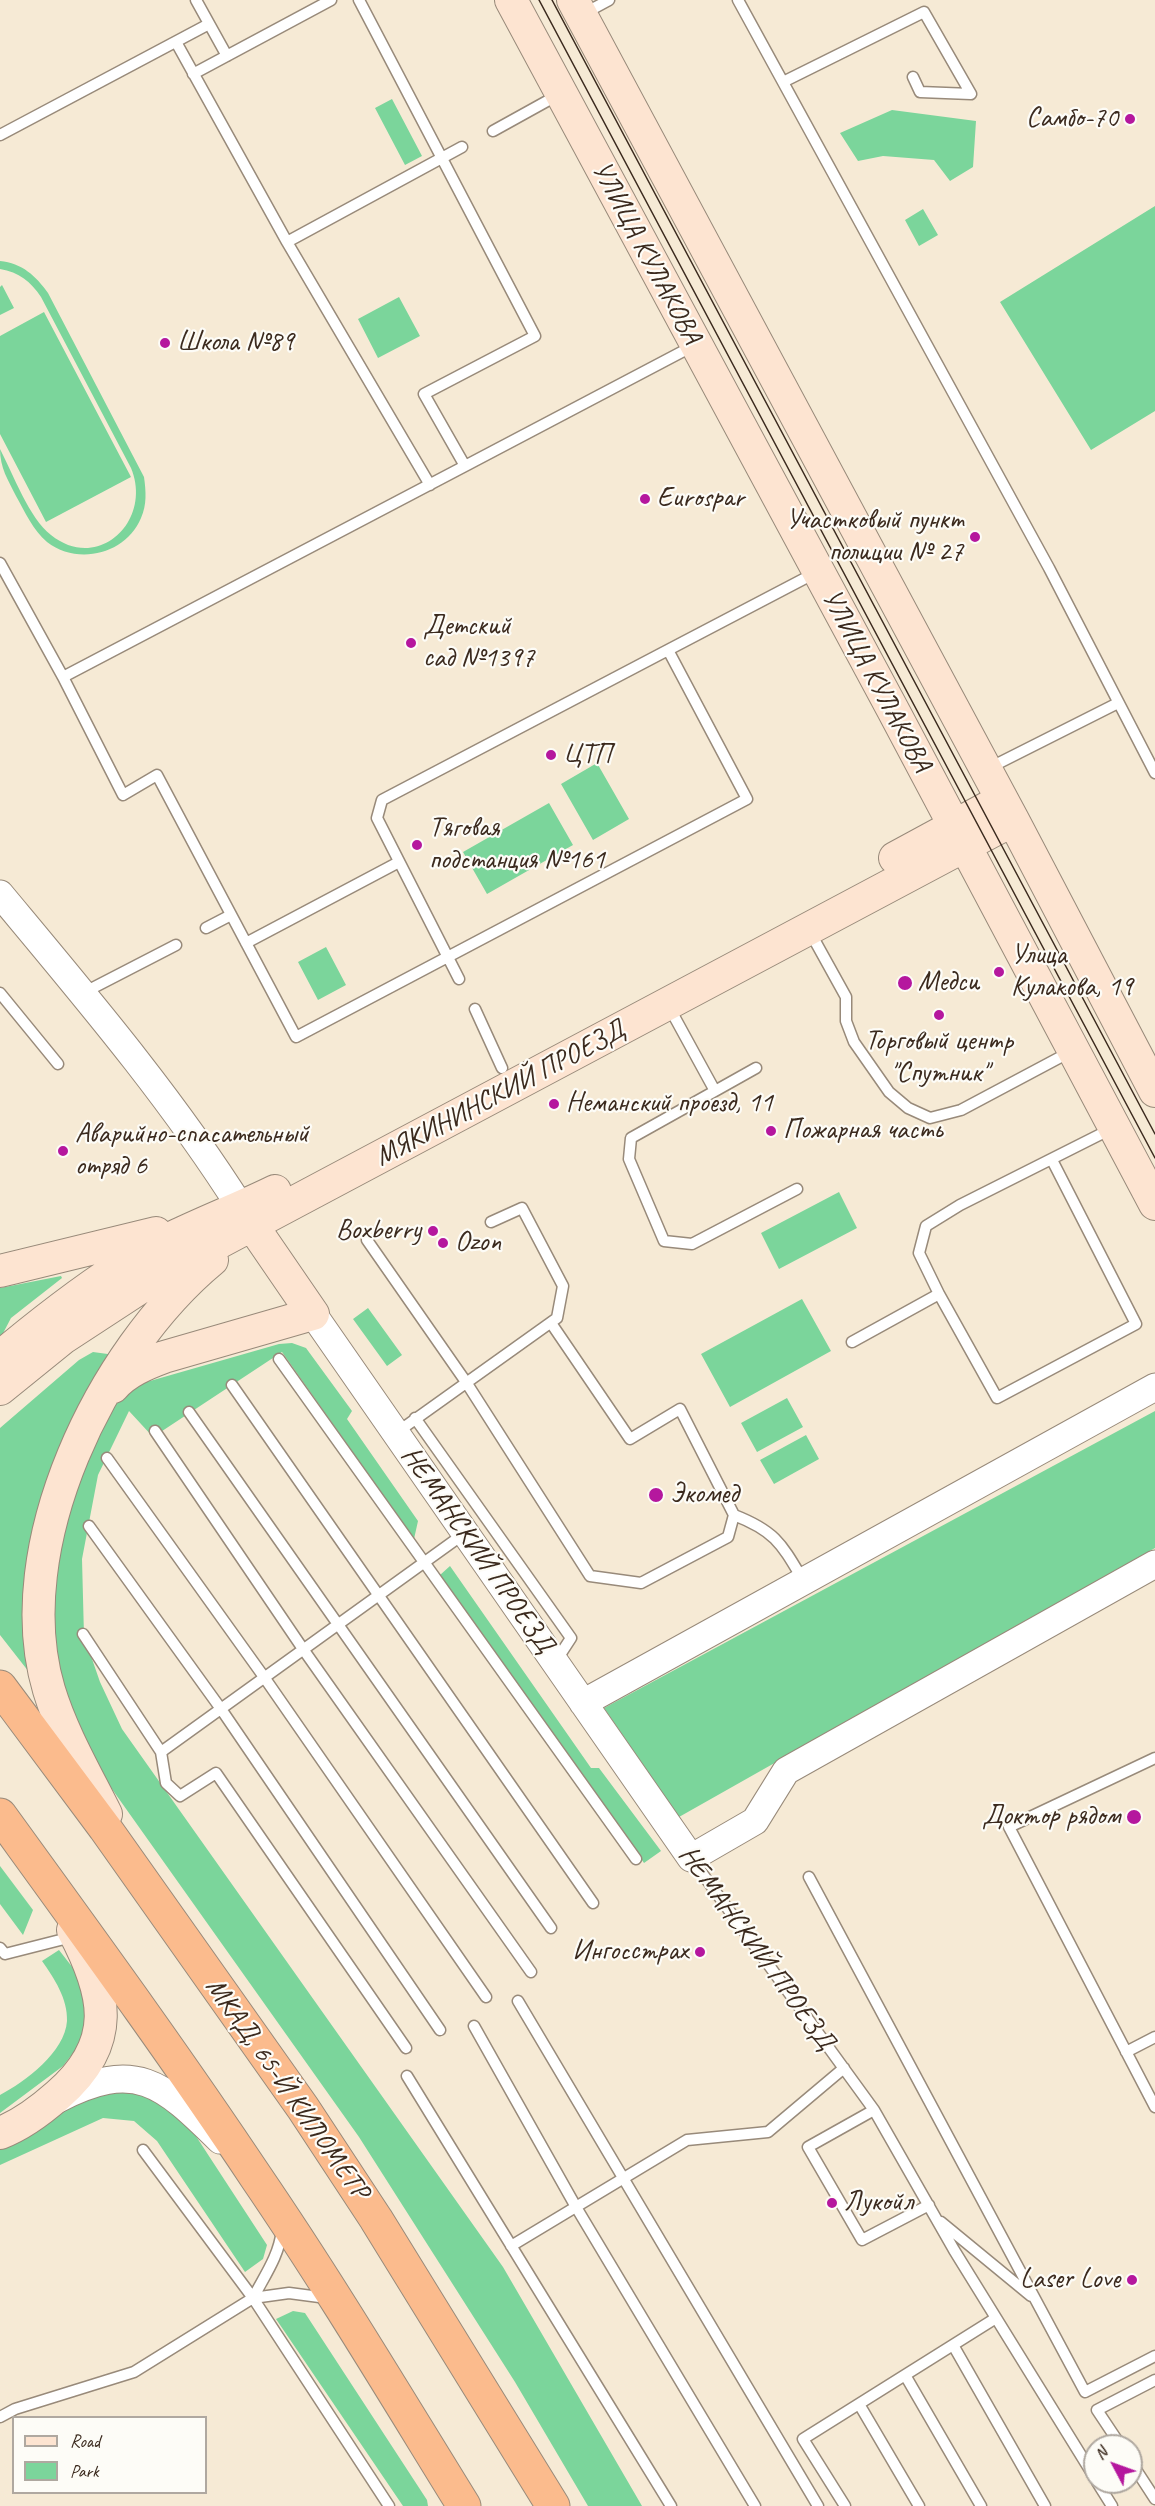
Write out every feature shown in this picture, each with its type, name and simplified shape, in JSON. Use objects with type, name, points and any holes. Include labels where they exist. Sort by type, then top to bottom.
[{"type":"highway","name":"МКАД, 65-Й КИЛОМЕТР","points":[[0,1687],[130,1863],[303,2108],[376,2219],[553,2506]]},
{"type":"highway","points":[[0,1815],[48,1881],[81,1934],[147,2017],[257,2178],[336,2299],[450,2492]]},
{"type":"main road","name":"УЛИЦА КУЛАКОВА","points":[[511,0],[1155,1204]]},
{"type":"main road","name":"УЛИЦА КУЛАКОВА","points":[[577,8],[1008,810],[1155,1091]]},
{"type":"main road","name":"МЯКИНИНСКИЙ ПРОЕЗД","points":[[0,1389],[63,1338],[247,1217],[288,1185],[502,1068],[1008,810]]},
{"type":"main road","name":"МЯКИНИНСКИЙ ПРОЕЗД","points":[[0,1357],[47,1318],[134,1258],[211,1218],[247,1217],[668,1004],[808,929],[959,836]]},
{"type":"main road","name":"НЕМАНСКИЙ ПРОЕЗД","points":[[247,1217],[313,1314]]},
{"type":"main road","points":[[130,1863],[67,1735],[49,1689],[40,1644],[41,1564],[50,1523],[69,1466],[99,1401],[132,1346],[154,1317],[247,1217]]},
{"type":"main road","points":[[0,1271],[211,1218]]},
{"type":"main road","points":[[105,1246],[123,1249],[134,1258],[139,1268],[138,1276],[116,1301]]},
{"type":"main road","points":[[99,1401],[120,1379],[164,1357],[313,1314]]},
{"type":"main road","points":[[0,2133],[45,2106],[74,2081],[90,2060],[99,2036],[101,2013],[97,1983],[81,1934]]},
{"type":"street","name":"НЕМАНСКИЙ ПРОЕЗД","points":[[0,894],[204,1149],[247,1217]]},
{"type":"street","name":"НЕМАНСКИЙ ПРОЕЗД","points":[[313,1314],[406,1426],[465,1533],[691,1858]]},
{"type":"street","points":[[583,1703],[1155,1386]]},
{"type":"street","points":[[691,1858],[755,1821],[786,1771],[1155,1564]]},
{"type":"street","points":[[45,2106],[79,2088],[105,2080],[127,2078],[147,2081],[171,2094],[257,2178]]},
{"type":"lane","points":[[196,0],[227,56]]},
{"type":"lane","points":[[194,74],[331,0]]},
{"type":"lane","points":[[359,0],[535,336],[424,394],[465,466]]},
{"type":"lane","points":[[577,8],[609,0]]},
{"type":"lane","points":[[738,0],[1043,558],[1155,773]]},
{"type":"lane","points":[[783,82],[924,12],[971,94],[920,92],[913,77]]},
{"type":"lane","points":[[0,135],[209,24]]},
{"type":"lane","points":[[176,42],[287,242],[430,485]]},
{"type":"lane","points":[[493,130],[561,94]]},
{"type":"lane","points":[[287,242],[462,147]]},
{"type":"lane","points":[[63,677],[696,345]]},
{"type":"lane","points":[[0,563],[63,677],[123,795],[157,775],[296,1037],[747,799],[669,650]]},
{"type":"lane","points":[[459,979],[377,818],[382,800],[817,572]]},
{"type":"lane","points":[[986,770],[1118,703]]},
{"type":"lane","points":[[246,943],[399,862]]},
{"type":"lane","points":[[206,928],[231,915]]},
{"type":"lane","points":[[808,929],[846,997],[846,1021],[854,1042],[889,1092],[908,1108],[930,1118],[961,1110],[1073,1050]]},
{"type":"lane","points":[[82,994],[176,945]]},
{"type":"lane","points":[[0,993],[58,1064]]},
{"type":"lane","points":[[668,1004],[715,1091]]},
{"type":"lane","points":[[474,1009],[502,1068]]},
{"type":"lane","points":[[756,1068],[631,1138],[630,1159],[664,1241],[693,1244],[797,1189]]},
{"type":"lane","points":[[1052,1160],[1136,1324],[997,1398],[939,1294],[919,1253],[926,1226],[960,1205],[1114,1128]]},
{"type":"lane","points":[[491,1222],[522,1208],[563,1286],[557,1318],[406,1426],[571,1638],[555,1662]]},
{"type":"lane","points":[[368,1240],[466,1383],[590,1576],[640,1583],[728,1537],[734,1515]]},
{"type":"lane","points":[[852,1342],[939,1294]]},
{"type":"lane","points":[[551,1323],[630,1438],[680,1409],[734,1515],[757,1524],[779,1540],[804,1581]]},
{"type":"lane","points":[[279,1359],[636,1859]]},
{"type":"lane","points":[[232,1385],[593,1902]]},
{"type":"lane","points":[[189,1412],[551,1928]]},
{"type":"lane","points":[[155,1431],[303,1649],[531,1972]]},
{"type":"lane","points":[[107,1458],[264,1677],[486,1997]]},
{"type":"lane","points":[[89,1526],[221,1709],[440,2030]]},
{"type":"lane","points":[[161,1752],[465,1533]]},
{"type":"lane","points":[[83,1634],[161,1752],[166,1783],[180,1796],[216,1773],[406,2048]]},
{"type":"lane","points":[[1155,1758],[1009,1827],[1155,2107]]},
{"type":"lane","name":"НЕМАНСКИЙ ПРОЕЗД","points":[[691,1858],[874,2110],[996,2319],[1083,2459]]},
{"type":"lane","points":[[809,1877],[1085,2392],[1155,2356]]},
{"type":"lane","points":[[0,1948],[5,1954],[81,1934]]},
{"type":"lane","points":[[518,2001],[818,2506]]},
{"type":"lane","points":[[474,2025],[576,2207],[754,2506]]},
{"type":"lane","points":[[1126,2052],[1155,2037]]},
{"type":"lane","points":[[511,2246],[687,2140],[768,2132],[844,2068]]},
{"type":"lane","points":[[406,2076],[670,2506]]},
{"type":"lane","points":[[874,2110],[808,2147],[862,2240],[928,2205]]},
{"type":"lane","points":[[143,2150],[253,2298],[389,2506]]},
{"type":"lane","points":[[253,2298],[273,2264],[281,2244],[283,2218]]},
{"type":"lane","points":[[936,2218],[1036,2300]]},
{"type":"lane","points":[[0,2417],[15,2409],[134,2372],[253,2298],[289,2293],[336,2299]]},
{"type":"lane","points":[[845,2506],[802,2439],[996,2319]]},
{"type":"lane","points":[[953,2345],[1045,2506]]},
{"type":"lane","points":[[905,2375],[981,2506]]},
{"type":"lane","points":[[1112,2434],[1097,2410],[1155,2380]]},
{"type":"lane","points":[[859,2404],[919,2506]]},
{"type":"lane","points":[[1143,2480],[1155,2499]]},
{"type":"green space","points":[[392,99],[422,156],[405,165],[375,108]]},
{"type":"green space","points":[[892,110],[976,121],[973,167],[950,181],[934,160],[883,156],[858,161],[840,133]]},
{"type":"green space","points":[[1155,206],[1155,411],[1091,450],[1000,302]]},
{"type":"green space","points":[[923,209],[938,235],[919,246],[905,220]]},
{"type":"green space","points":[[0,261],[15,264],[28,271],[48,293],[144,477],[146,493],[141,518],[134,530],[113,548],[86,554],[73,553],[47,542],[30,520],[3,468],[0,449],[36,518],[51,535],[69,545],[86,548],[103,544],[117,536],[128,523],[134,506],[136,488],[131,468],[41,297],[24,278],[0,269]]},
{"type":"green space","points":[[2,285],[14,308],[0,315],[0,287]]},
{"type":"green space","points":[[399,297],[420,336],[378,358],[358,319]]},
{"type":"green space","points":[[44,312],[131,477],[46,522],[0,434],[0,336]]},
{"type":"green space","points":[[597,763],[629,819],[593,840],[561,784]]},
{"type":"green space","points":[[549,803],[573,845],[487,894],[463,852]]},
{"type":"green space","points":[[326,947],[346,985],[318,1000],[298,962]]},
{"type":"green space","points":[[839,1192],[857,1228],[779,1269],[761,1233]]},
{"type":"green space","points":[[61,1276],[62,1278],[11,1318],[0,1339],[0,1288]]},
{"type":"green space","points":[[802,1299],[831,1351],[730,1407],[701,1354]]},
{"type":"green space","points":[[368,1308],[402,1355],[387,1366],[353,1319]]},
{"type":"green space","points":[[292,1343],[306,1348],[352,1411],[347,1419],[418,1521],[414,1539],[282,1352],[153,1437],[129,1411],[98,1475],[82,1559],[84,1636],[100,1682],[122,1729],[503,2267],[642,2506],[588,2506],[515,2382],[359,2137],[102,1775],[54,1673],[47,1618],[59,1524],[100,1423],[129,1387],[279,1344]]},
{"type":"green space","points":[[93,1352],[115,1355],[88,1398],[36,1681],[0,1635],[0,1428],[79,1360]]},
{"type":"green space","points":[[787,1398],[803,1427],[757,1452],[741,1423]]},
{"type":"green space","points":[[1155,1411],[1155,1548],[679,1817],[604,1708]]},
{"type":"green space","points":[[806,1435],[819,1459],[774,1484],[760,1460]]},
{"type":"green space","points":[[450,1566],[591,1768],[599,1768],[661,1851],[644,1863],[440,1575]]},
{"type":"green space","points":[[0,1866],[33,1910],[23,1935],[0,1904]]},
{"type":"green space","points":[[59,1950],[80,1977],[88,2007],[86,2026],[77,2048],[63,2066],[0,2113],[0,2095],[42,2065],[52,2055],[65,2033],[67,2013],[63,1997],[42,1961]]},
{"type":"green space","points":[[142,2090],[190,2127],[267,2245],[263,2259],[245,2272],[157,2141],[134,2121],[103,2118],[0,2165],[0,2149],[18,2142],[84,2097]]},
{"type":"green space","points":[[293,2311],[305,2313],[427,2500],[428,2506],[403,2506],[276,2319]]},
{"type":"tram line","points":[[539,0],[1155,1158]]},
{"type":"tram line","points":[[552,0],[1155,1134]]},
{"type":"place","name":"Самбо-70","points":[[1130,119]]},
{"type":"place","name":"Школа №89","points":[[165,343]]},
{"type":"place","name":"Eurospar","points":[[645,499]]},
{"type":"place","name":"Участковый пункт полиции № 27","points":[[975,537]]},
{"type":"place","name":"Детский сад №1397","points":[[411,643]]},
{"type":"place","name":"ЦТП","points":[[551,755]]},
{"type":"place","name":"Тяговая подстанция №161","points":[[417,845]]},
{"type":"place","name":"Улица Кулакова, 19","points":[[999,972]]},
{"type":"place","name":"Медси","points":[[905,983]]},
{"type":"place","name":"Торговый центр \"Спутник\"","points":[[939,1015]]},
{"type":"place","name":"Неманский проезд, 11","points":[[554,1104]]},
{"type":"place","name":"Пожарная часть","points":[[771,1131]]},
{"type":"place","name":"Аварийно-спасательный отряд 6","points":[[63,1151]]},
{"type":"place","name":"Boxberry","points":[[433,1231]]},
{"type":"place","name":"Ozon","points":[[443,1243]]},
{"type":"place","name":"Экомед","points":[[656,1495]]},
{"type":"place","name":"Доктор рядом","points":[[1134,1817]]},
{"type":"place","name":"Ингосстрах","points":[[700,1952]]},
{"type":"place","name":"Лукойл","points":[[832,2203]]},
{"type":"place","name":"Laser Love","points":[[1132,2280]]}]
